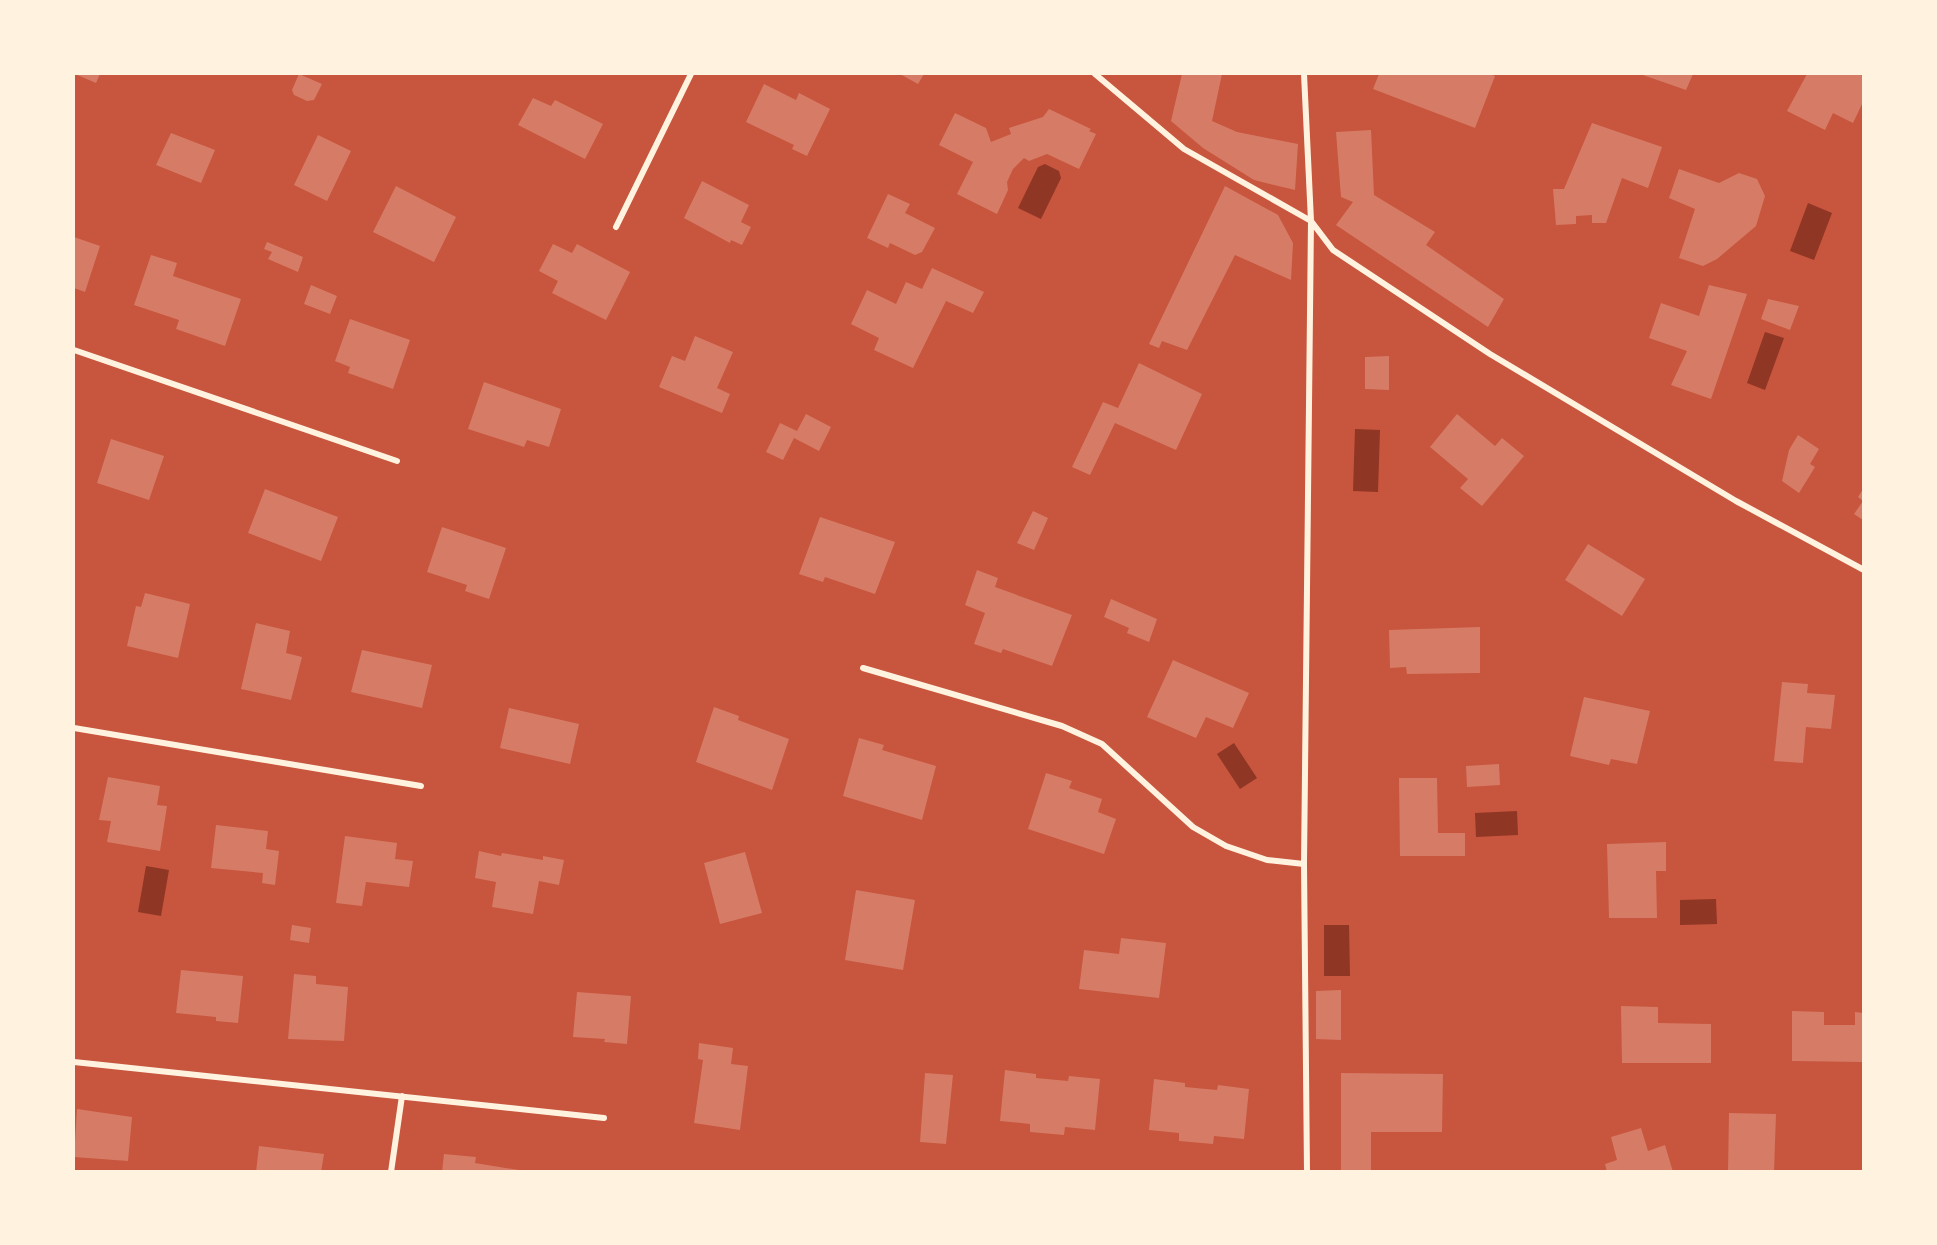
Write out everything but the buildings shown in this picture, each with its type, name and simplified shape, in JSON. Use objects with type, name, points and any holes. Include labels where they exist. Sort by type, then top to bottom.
[{"type":"street","points":[[616,227],[691,74]]},
{"type":"street","points":[[1095,74],[1184,149],[1311,222],[1333,250],[1490,354],[1736,501],[1863,570]]},
{"type":"street","points":[[1304,74],[1311,222],[1304,864],[1307,1172]]},
{"type":"street","points":[[74,350],[397,460]]},
{"type":"street","points":[[863,668],[1062,726],[1102,744],[1193,827],[1226,846],[1268,860],[1304,864]]},
{"type":"street","points":[[74,728],[421,786]]},
{"type":"street","points":[[74,1062],[604,1118]]},
{"type":"street","points":[[391,1172],[402,1096]]},
{"type":"shaded area","points":[[1045,164],[1059,171],[1061,178],[1041,219],[1018,208],[1038,167]]},
{"type":"shaded area","points":[[1808,203],[1832,213],[1814,260],[1790,251]]},
{"type":"shaded area","points":[[1765,332],[1784,338],[1765,390],[1747,383]]},
{"type":"shaded area","points":[[1355,429],[1380,430],[1378,492],[1353,491]]},
{"type":"shaded area","points":[[1234,743],[1257,778],[1240,789],[1217,754]]},
{"type":"shaded area","points":[[1517,811],[1518,835],[1476,837],[1475,813]]},
{"type":"shaded area","points":[[146,866],[169,870],[161,916],[138,912]]},
{"type":"shaded area","points":[[1716,899],[1717,924],[1680,925],[1680,900]]},
{"type":"shaded area","points":[[1324,925],[1349,925],[1350,976],[1324,976]]}]
